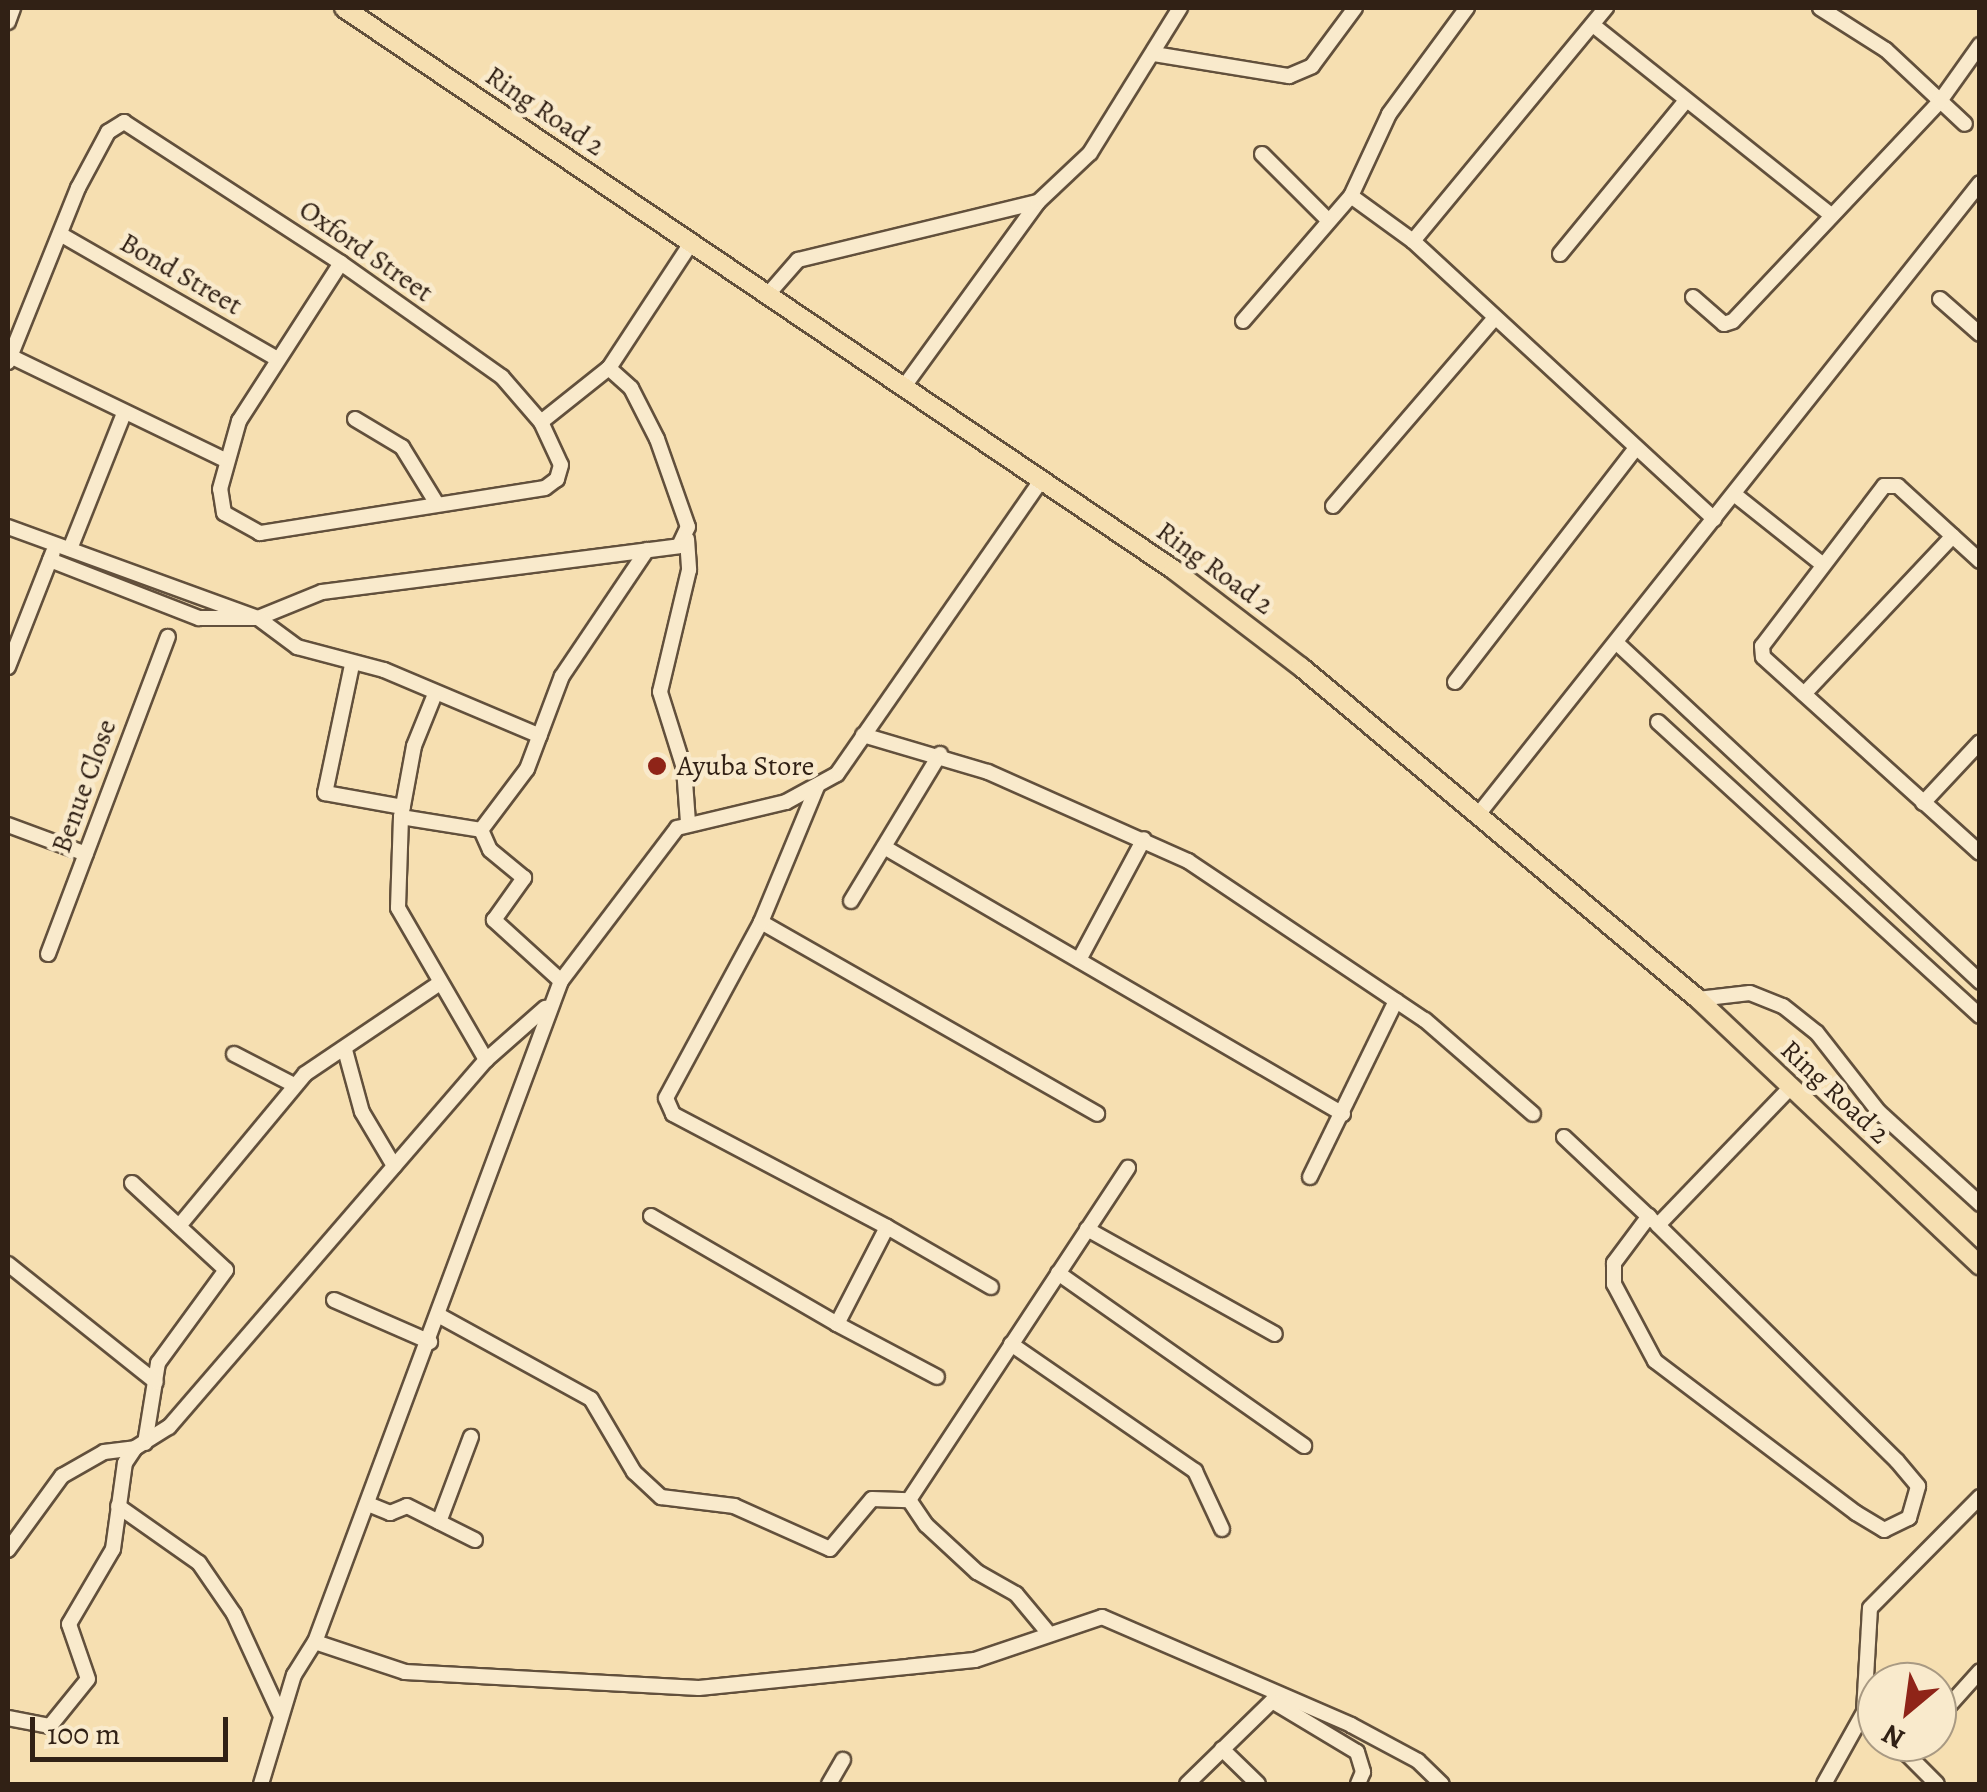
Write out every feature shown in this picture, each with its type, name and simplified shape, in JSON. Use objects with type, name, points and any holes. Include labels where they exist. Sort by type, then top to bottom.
[{"type":"main road","name":"Ring Road 2","points":[[344,8],[770,292],[903,388],[1174,570],[1480,811],[1698,1000],[1980,1266]]},
{"type":"street","points":[[903,388],[1038,202],[1090,152],[1180,8]]},
{"type":"street","points":[[1154,54],[1289,76],[1312,66],[1355,8]]},
{"type":"street","points":[[1243,320],[1326,218],[1351,196],[1389,114],[1467,8]]},
{"type":"street","points":[[1412,241],[1606,8]]},
{"type":"street","points":[[1820,8],[1886,50],[1965,124]]},
{"type":"street","points":[[1593,25],[1684,103],[1830,214]]},
{"type":"street","points":[[1693,298],[1728,324],[1940,102],[1980,45]]},
{"type":"street","points":[[1560,254],[1684,103]]},
{"type":"street","name":"Oxford Street","points":[[60,234],[108,132],[124,122],[341,263],[502,377],[541,422],[561,465],[545,488],[437,504]]},
{"type":"street","points":[[1262,154],[1326,218]]},
{"type":"street","points":[[1480,811],[1619,645],[1980,183]]},
{"type":"street","points":[[1351,196],[1412,241],[1634,450],[1714,519]]},
{"type":"street","points":[[770,292],[798,260],[1038,202]]},
{"type":"street","points":[[60,234],[9,359],[225,460]]},
{"type":"street","name":"Bond Street","points":[[60,234],[276,358]]},
{"type":"street","points":[[541,422],[610,368],[692,243]]},
{"type":"street","points":[[341,263],[276,358],[225,460],[220,489],[224,513],[260,533],[437,504],[402,446],[355,420]]},
{"type":"street","points":[[1940,299],[1980,334]]},
{"type":"street","points":[[1333,506],[1494,319]]},
{"type":"street","points":[[261,1784],[281,1716],[315,1642],[331,1584],[368,1504],[440,1316],[545,1008],[561,981],[688,822],[684,768],[660,692],[689,570],[688,539],[657,439],[631,388],[610,368]]},
{"type":"street","points":[[8,667],[12,643],[48,565],[62,547],[124,412]]},
{"type":"street","points":[[1455,682],[1634,450]]},
{"type":"street","points":[[688,822],[748,814],[817,787],[837,774],[1042,479]]},
{"type":"street","points":[[1980,561],[1898,486],[1884,486],[1762,646],[1763,658],[1980,853]]},
{"type":"street","points":[[1734,494],[1822,564]]},
{"type":"street","points":[[8,528],[258,618],[297,646],[540,736]]},
{"type":"street","points":[[1804,694],[1953,536]]},
{"type":"street","points":[[48,565],[199,618],[258,618],[322,592],[647,550],[688,539]]},
{"type":"street","points":[[481,830],[527,770],[562,676],[647,550]]},
{"type":"street","name":"Benue Close","points":[[48,954],[168,637]]},
{"type":"street","points":[[1619,645],[1980,982]]},
{"type":"street","points":[[352,666],[325,793],[481,830]]},
{"type":"street","points":[[435,694],[402,812],[398,908],[437,985],[486,1060]]},
{"type":"street","points":[[1658,722],[1980,1016]]},
{"type":"street","points":[[863,735],[940,754],[1144,840],[1396,1000],[1533,1114]]},
{"type":"street","points":[[1923,803],[1980,742]]},
{"type":"street","points":[[851,902],[940,754]]},
{"type":"street","points":[[817,787],[761,922],[666,1098],[673,1114],[991,1286]]},
{"type":"street","points":[[8,826],[86,854]]},
{"type":"street","points":[[481,830],[484,843],[524,878],[494,920],[561,981]]},
{"type":"street","points":[[1078,960],[1144,840]]},
{"type":"street","points":[[884,847],[1343,1114]]},
{"type":"street","points":[[761,922],[1097,1114]]},
{"type":"street","points":[[179,1226],[294,1085],[437,985]]},
{"type":"street","points":[[1698,1000],[1750,993],[1783,1006],[1817,1033],[1879,1112],[1980,1204]]},
{"type":"street","points":[[1310,1177],[1396,1000]]},
{"type":"street","points":[[8,1550],[62,1476],[104,1452],[140,1445],[169,1427],[486,1060],[545,1008]]},
{"type":"street","points":[[345,1050],[362,1112],[394,1166]]},
{"type":"street","points":[[234,1054],[294,1085]]},
{"type":"street","points":[[1564,1137],[1653,1220],[1918,1486],[1909,1518],[1884,1530],[1856,1513],[1656,1361],[1614,1284],[1614,1262],[1653,1220],[1790,1088]]},
{"type":"street","points":[[909,1500],[1128,1168]]},
{"type":"street","points":[[8,1718],[50,1726],[88,1679],[66,1635],[113,1549],[118,1506],[140,1445],[160,1360],[226,1278],[219,1261],[132,1183]]},
{"type":"street","points":[[651,1216],[836,1324],[938,1377]]},
{"type":"street","points":[[836,1324],[887,1228]]},
{"type":"street","points":[[1087,1229],[1274,1334]]},
{"type":"street","points":[[8,1264],[156,1382]]},
{"type":"street","points":[[1058,1273],[1304,1446]]},
{"type":"street","points":[[334,1300],[430,1342]]},
{"type":"street","points":[[440,1316],[591,1399],[634,1472],[662,1496],[734,1506],[830,1549],[872,1500],[909,1500]]},
{"type":"street","points":[[1010,1344],[1195,1471],[1222,1528]]},
{"type":"street","points":[[440,1522],[471,1437]]},
{"type":"street","points":[[1824,1784],[1864,1712],[1870,1608],[1980,1497]]},
{"type":"street","points":[[909,1500],[926,1525],[976,1572],[1016,1594],[1046,1630]]},
{"type":"street","points":[[368,1504],[390,1513],[407,1506],[476,1540]]},
{"type":"street","points":[[118,1506],[199,1563],[234,1614],[281,1716]]},
{"type":"street","points":[[315,1642],[405,1672],[700,1688],[975,1660],[1046,1630],[1118,1619],[1351,1725],[1418,1762],[1442,1784]]},
{"type":"street","points":[[1957,1697],[1980,1671]]},
{"type":"street","points":[[1187,1784],[1272,1701],[1356,1752],[1364,1772],[1358,1784]]},
{"type":"street","points":[[1222,1749],[1258,1784]]},
{"type":"street","points":[[828,1784],[843,1760]]},
{"type":"street","points":[[1915,1762],[1937,1784]]},
{"type":"place","name":"Ayuba Store","points":[[657,766]]}]
